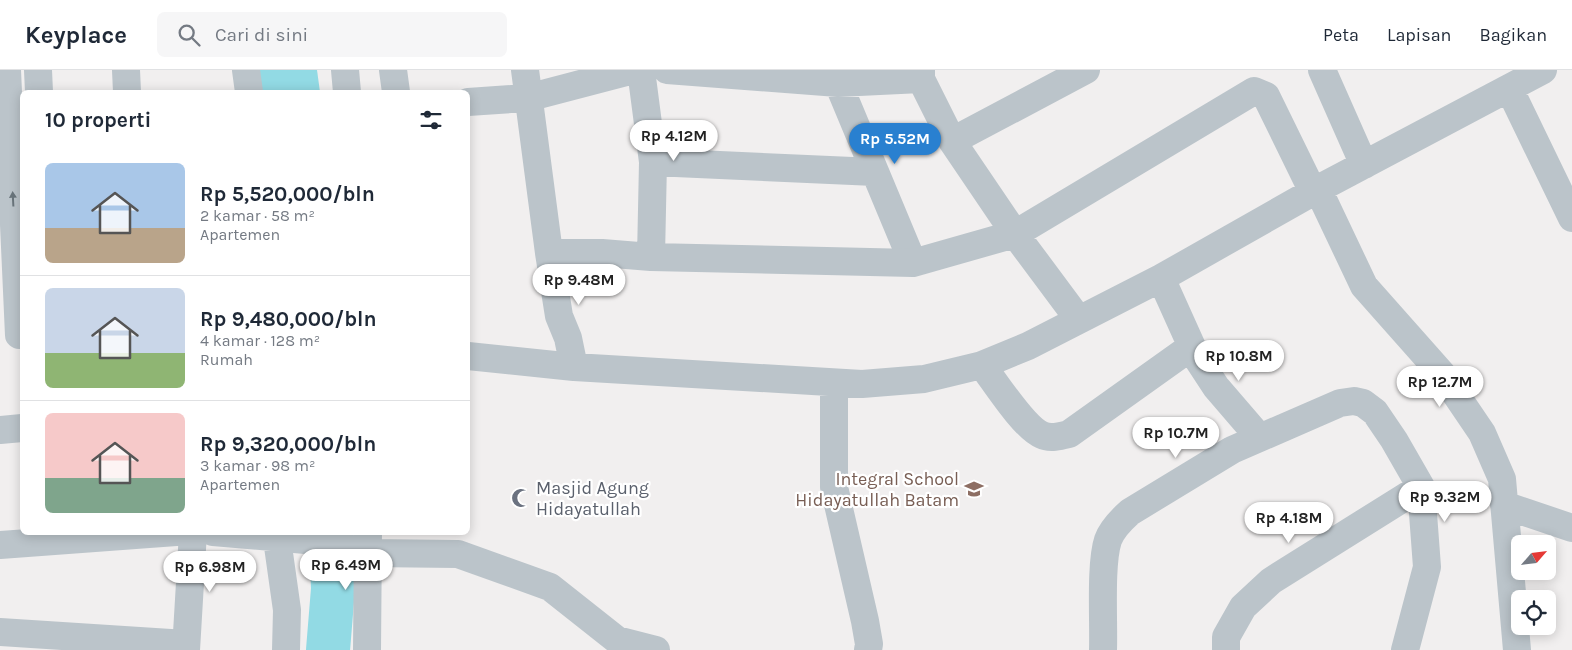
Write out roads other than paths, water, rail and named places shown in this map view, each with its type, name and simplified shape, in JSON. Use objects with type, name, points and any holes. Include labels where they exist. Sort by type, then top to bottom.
[{"type":"street","points":[[7,70],[14,334]]},
{"type":"street","points":[[38,70],[39,90]]},
{"type":"street","points":[[126,70],[128,90]]},
{"type":"street","points":[[246,70],[249,90]]},
{"type":"street","points":[[345,70],[347,90]]},
{"type":"street","points":[[393,70],[396,90]]},
{"type":"street","points":[[524,70],[559,316],[568,338],[574,367]]},
{"type":"street","points":[[470,102],[528,98],[634,70]]},
{"type":"street","points":[[642,70],[653,162],[651,257]]},
{"type":"street","points":[[666,70],[838,83],[921,74],[952,141],[1015,234],[1079,320]]},
{"type":"street","points":[[1322,70],[1364,165]]},
{"type":"street","points":[[470,356],[574,367],[862,384],[924,379],[982,365],[1028,346],[1161,278],[1316,191],[1543,70]]},
{"type":"street","points":[[952,141],[1069,74]]},
{"type":"street","points":[[838,83],[913,263]]},
{"type":"street","points":[[1509,88],[1572,218]]},
{"type":"street","points":[[549,254],[602,253],[651,257],[913,263],[1015,234],[1254,91],[1266,96],[1364,286],[1442,374],[1482,433],[1502,479],[1517,650]]},
{"type":"street","points":[[653,162],[874,172]]},
{"type":"street","points":[[1161,278],[1191,347],[1216,387],[1259,437]]},
{"type":"street","points":[[982,365],[1029,426],[1043,436],[1056,437],[1069,434],[1191,347]]},
{"type":"street","points":[[834,383],[834,487],[865,621],[869,644],[868,650]]},
{"type":"street","points":[[1103,650],[1105,556],[1108,539],[1117,524],[1130,512],[1232,450],[1340,403],[1354,401],[1364,403],[1375,412],[1394,440],[1421,487],[1427,566],[1400,646]]},
{"type":"street","points":[[0,430],[20,428]]},
{"type":"street","points":[[1226,650],[1226,637],[1242,606],[1271,581],[1421,487]]},
{"type":"street","points":[[1504,505],[1572,528]]},
{"type":"street","points":[[0,545],[129,535]]},
{"type":"street","points":[[0,632],[186,647],[193,535]]},
{"type":"street","points":[[286,650],[287,610],[276,535],[317,541],[458,554],[550,587],[617,640],[656,650]]},
{"type":"street","points":[[363,545],[367,650]]},
{"type":"water","points":[[252,70],[317,70],[320,90],[255,90]]},
{"type":"waterway","points":[[328,650],[333,589],[331,535]]},
{"type":"place","name":"Integral School Hidayatullah Batam","points":[[974,489]]},
{"type":"place","name":"Masjid Agung Hidayatullah","points":[[521,498]]}]
